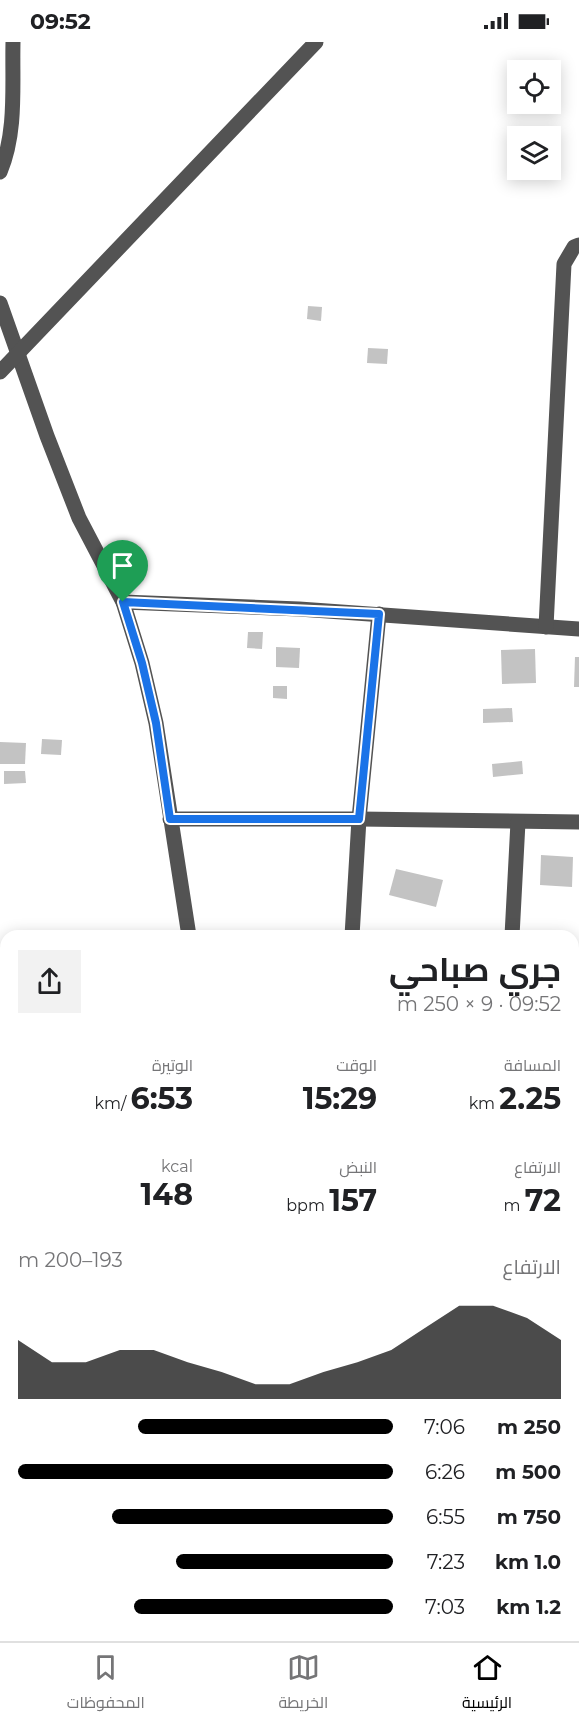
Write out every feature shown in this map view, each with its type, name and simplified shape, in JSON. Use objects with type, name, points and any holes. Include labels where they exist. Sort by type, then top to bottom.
[{"type":"street","points":[[0,172],[8,149],[11,127],[6,71],[13,42]]},
{"type":"street","points":[[0,372],[316,42]]},
{"type":"street","points":[[546,627],[564,264],[574,247],[579,245]]},
{"type":"street","points":[[0,303],[79,518],[123,602],[142,663],[156,723],[188,930]]},
{"type":"street","points":[[123,602],[379,614],[579,629]]},
{"type":"street","points":[[352,930],[359,819],[379,614]]},
{"type":"street","points":[[170,819],[579,822]]},
{"type":"street","points":[[512,930],[518,822]]},
{"type":"building","points":[[308,306],[322,307],[321,321],[307,319]]},
{"type":"building","points":[[368,348],[388,349],[387,364],[367,363]]},
{"type":"building","points":[[248,632],[263,632],[262,649],[247,648]]},
{"type":"building","points":[[276,647],[300,648],[299,668],[276,667]]},
{"type":"building","points":[[535,649],[536,683],[502,684],[501,650]]},
{"type":"building","points":[[575,657],[579,657],[579,687],[574,687]]},
{"type":"building","points":[[273,686],[287,686],[287,699],[273,698]]},
{"type":"building","points":[[512,708],[513,722],[483,723],[483,709]]},
{"type":"building","points":[[42,739],[62,740],[61,755],[41,754]]},
{"type":"building","points":[[0,742],[26,743],[25,764],[0,764]]},
{"type":"building","points":[[522,761],[523,774],[493,777],[492,764]]},
{"type":"building","points":[[4,771],[25,771],[26,783],[4,784]]},
{"type":"building","points":[[541,855],[573,857],[572,887],[540,885]]},
{"type":"building","points":[[396,869],[443,880],[436,907],[389,895]]},
{"type":"route","points":[[123,602],[379,614],[359,819],[170,819],[156,723],[142,663],[123,602]]}]
